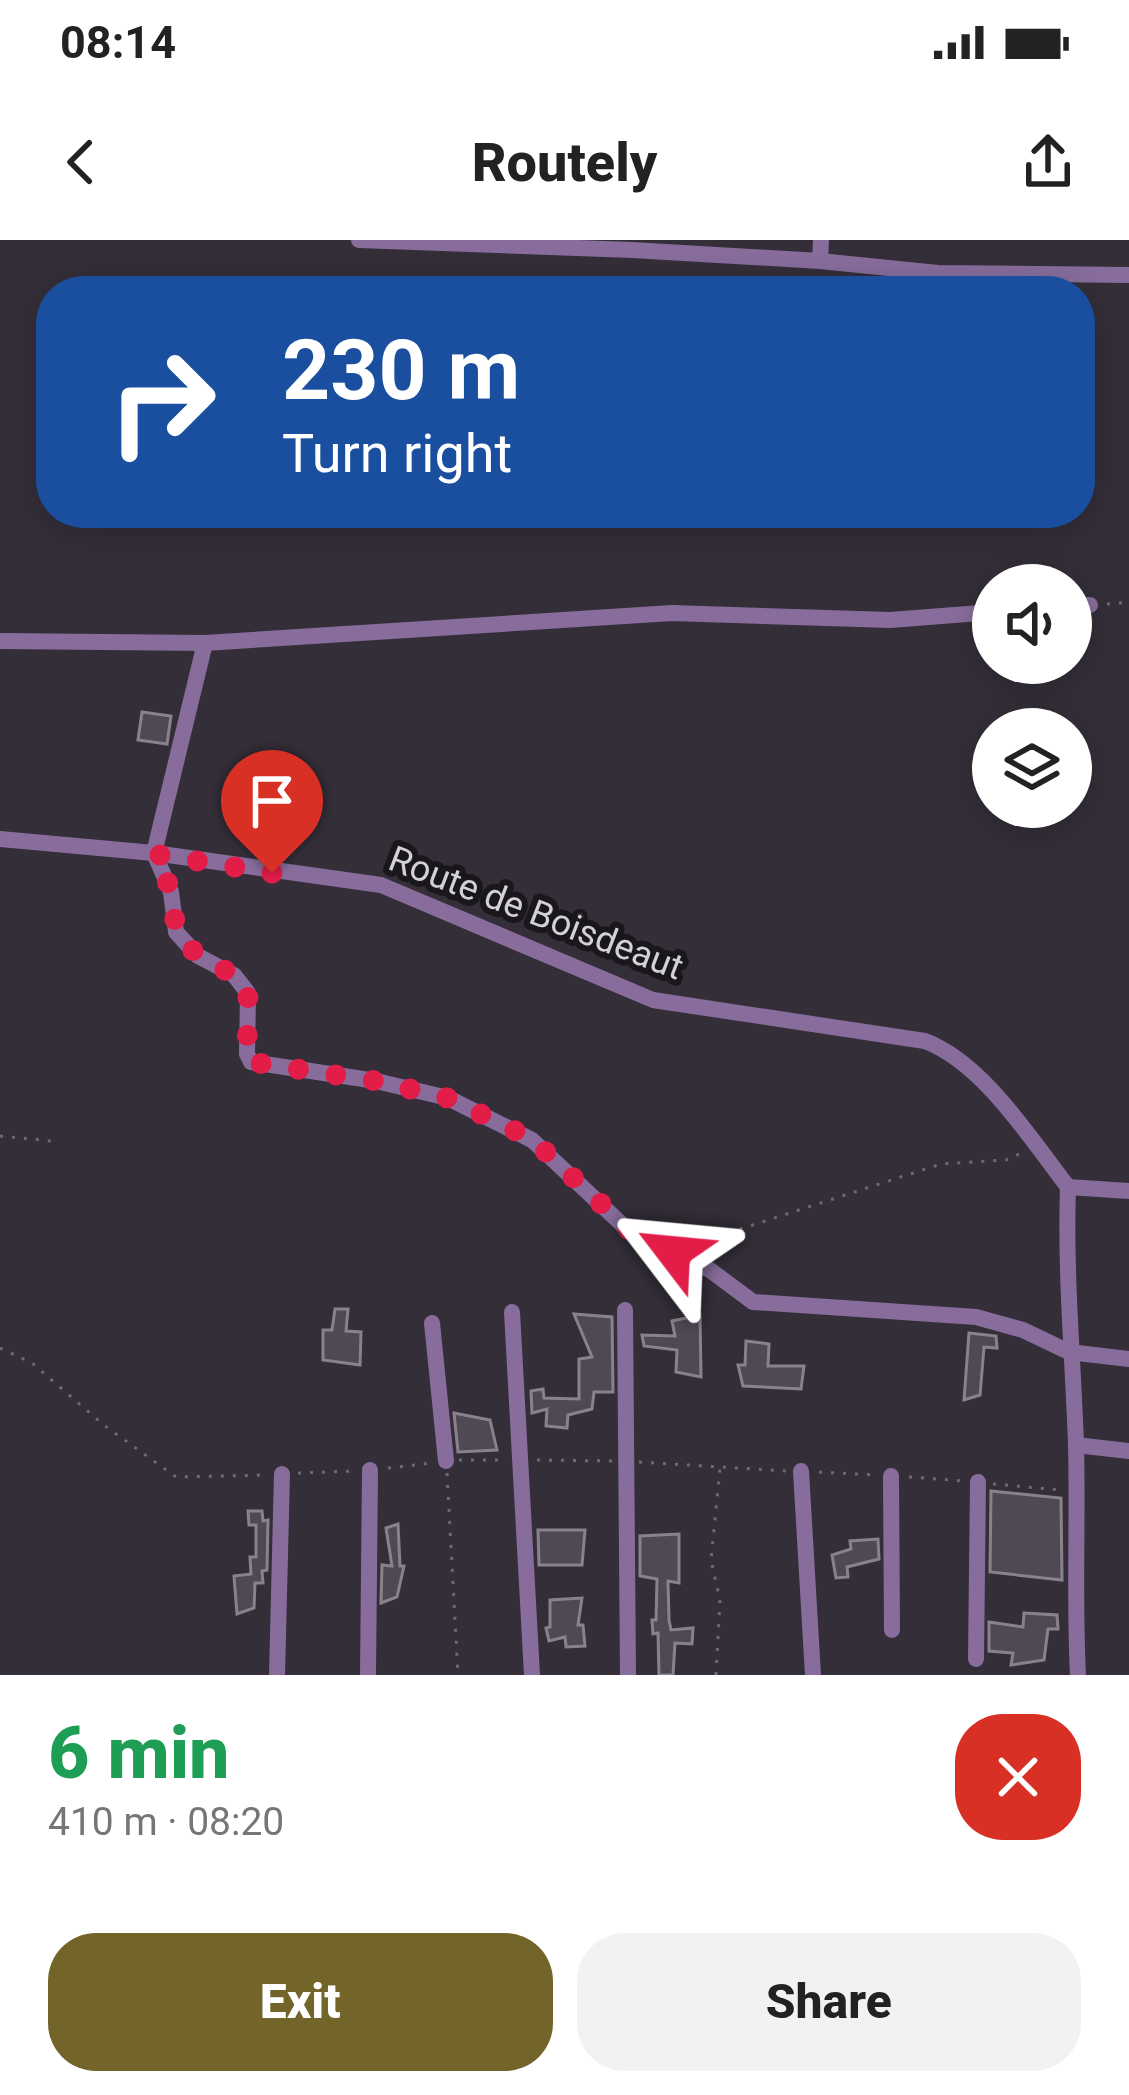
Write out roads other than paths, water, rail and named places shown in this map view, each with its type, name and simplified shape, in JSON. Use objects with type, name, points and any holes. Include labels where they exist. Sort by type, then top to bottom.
[{"type":"street","points":[[358,240],[820,261],[938,273],[1129,275]]},
{"type":"street","points":[[820,261],[821,240]]},
{"type":"street","points":[[0,641],[205,644],[671,613],[890,620],[972,614]]},
{"type":"street","points":[[205,644],[154,854],[172,892],[176,932],[198,956],[234,975],[248,993],[247,1054],[251,1062],[376,1081],[448,1098],[532,1139],[628,1229],[710,1270],[754,1301],[976,1317],[1023,1330],[1069,1352],[1129,1359]]},
{"type":"street","name":"Route de Boisdeaut","points":[[0,839],[381,885],[652,1000],[925,1041],[946,1049],[992,1090],[1068,1187]]},
{"type":"street","points":[[1078,1675],[1068,1187],[1129,1190]]},
{"type":"street","points":[[625,1310],[628,1675]]},
{"type":"street","points":[[512,1312],[532,1675]]},
{"type":"street","points":[[432,1323],[446,1460]]},
{"type":"street","points":[[1076,1445],[1129,1451]]},
{"type":"street","points":[[368,1675],[370,1470]]},
{"type":"street","points":[[801,1471],[813,1675]]},
{"type":"street","points":[[277,1675],[282,1474]]},
{"type":"street","points":[[891,1476],[892,1630]]},
{"type":"street","points":[[976,1659],[978,1483]]}]
